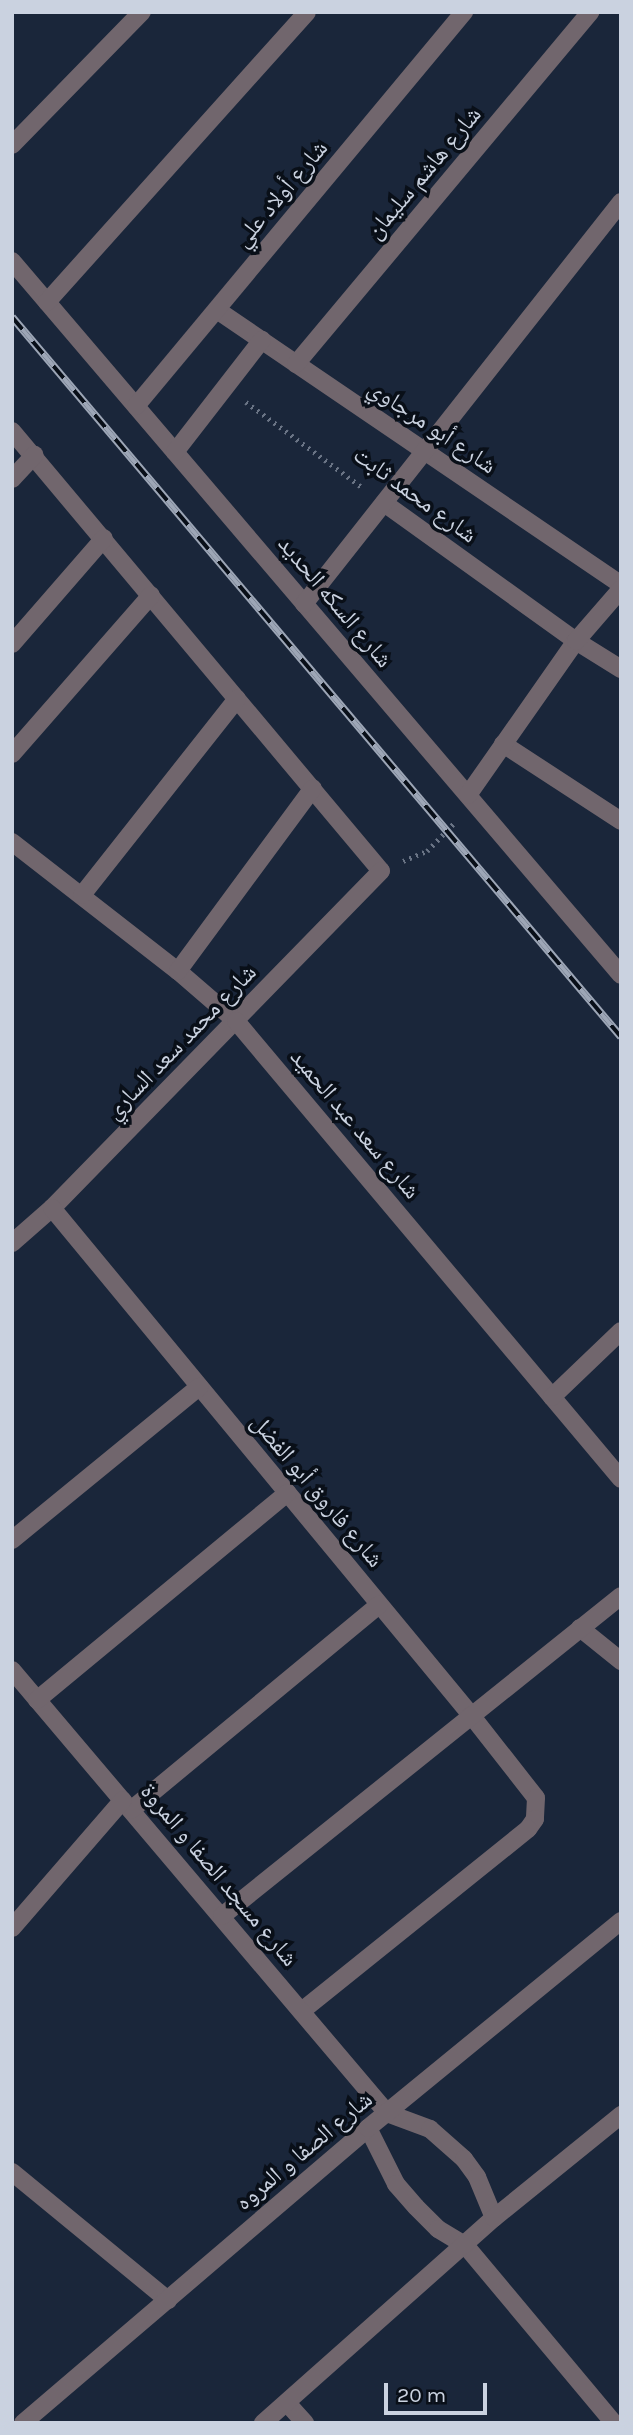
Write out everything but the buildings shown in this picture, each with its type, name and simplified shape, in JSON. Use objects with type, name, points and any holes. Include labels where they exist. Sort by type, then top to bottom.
[{"type":"street","points":[[12,145],[142,12]]},
{"type":"street","points":[[47,302],[307,12]]},
{"type":"street","name":"شارع أولاد علي","points":[[136,407],[464,12]]},
{"type":"street","name":"شارع هاشم سليمان","points":[[296,364],[590,12]]},
{"type":"street","points":[[304,604],[621,202]]},
{"type":"street","name":"شارع السكه الحديد","points":[[12,261],[618,967]]},
{"type":"street","name":"شارع أبو مرجاوي","points":[[217,310],[621,587]]},
{"type":"street","points":[[175,452],[262,340]]},
{"type":"street","points":[[12,431],[313,788],[178,971]]},
{"type":"street","points":[[12,480],[34,455]]},
{"type":"street","name":"شارع محمد ثابت","points":[[384,503],[576,641],[621,669]]},
{"type":"street","points":[[12,644],[104,538]]},
{"type":"street","points":[[468,795],[576,641],[621,587]]},
{"type":"street","points":[[12,754],[151,595]]},
{"type":"street","points":[[82,895],[237,699]]},
{"type":"street","points":[[503,744],[621,821]]},
{"type":"street","name":"شارع محمد سعد الساري","points":[[12,1243],[52,1209],[381,871],[313,788]]},
{"type":"street","name":"شارع سعد عبد الحميد","points":[[12,842],[178,971],[236,1020],[621,1479]]},
{"type":"street","name":"شارع فاروق أبو الفضل","points":[[52,1209],[531,1788],[537,1809],[535,1819],[520,1836],[302,2011]]},
{"type":"street","points":[[552,1397],[621,1331]]},
{"type":"street","points":[[12,1540],[199,1387]]},
{"type":"street","points":[[37,1700],[287,1493]]},
{"type":"street","points":[[222,1916],[621,1596]]},
{"type":"street","points":[[12,1928],[127,1805],[380,1605]]},
{"type":"street","points":[[580,1628],[621,1661]]},
{"type":"street","name":"شارع مسجد الصفا و المروة","points":[[14,1678],[37,1700],[387,2113]]},
{"type":"street","name":"شارع الصفا و المروه","points":[[23,2423],[368,2128],[621,1921]]},
{"type":"street","points":[[387,2113],[429,2129],[448,2143],[477,2177],[494,2218]]},
{"type":"street","points":[[263,2423],[494,2218],[621,2115]]},
{"type":"street","points":[[368,2128],[396,2183],[439,2228],[464,2245],[614,2423]]},
{"type":"street","points":[[12,2172],[168,2300]]},
{"type":"street","points":[[287,2403],[304,2423]]},
{"type":"path","name":"شارع محمد ثابت","points":[[226,386],[384,503]]},
{"type":"path","points":[[427,851],[454,826]]},
{"type":"railway","points":[[12,317],[621,1037]]}]
